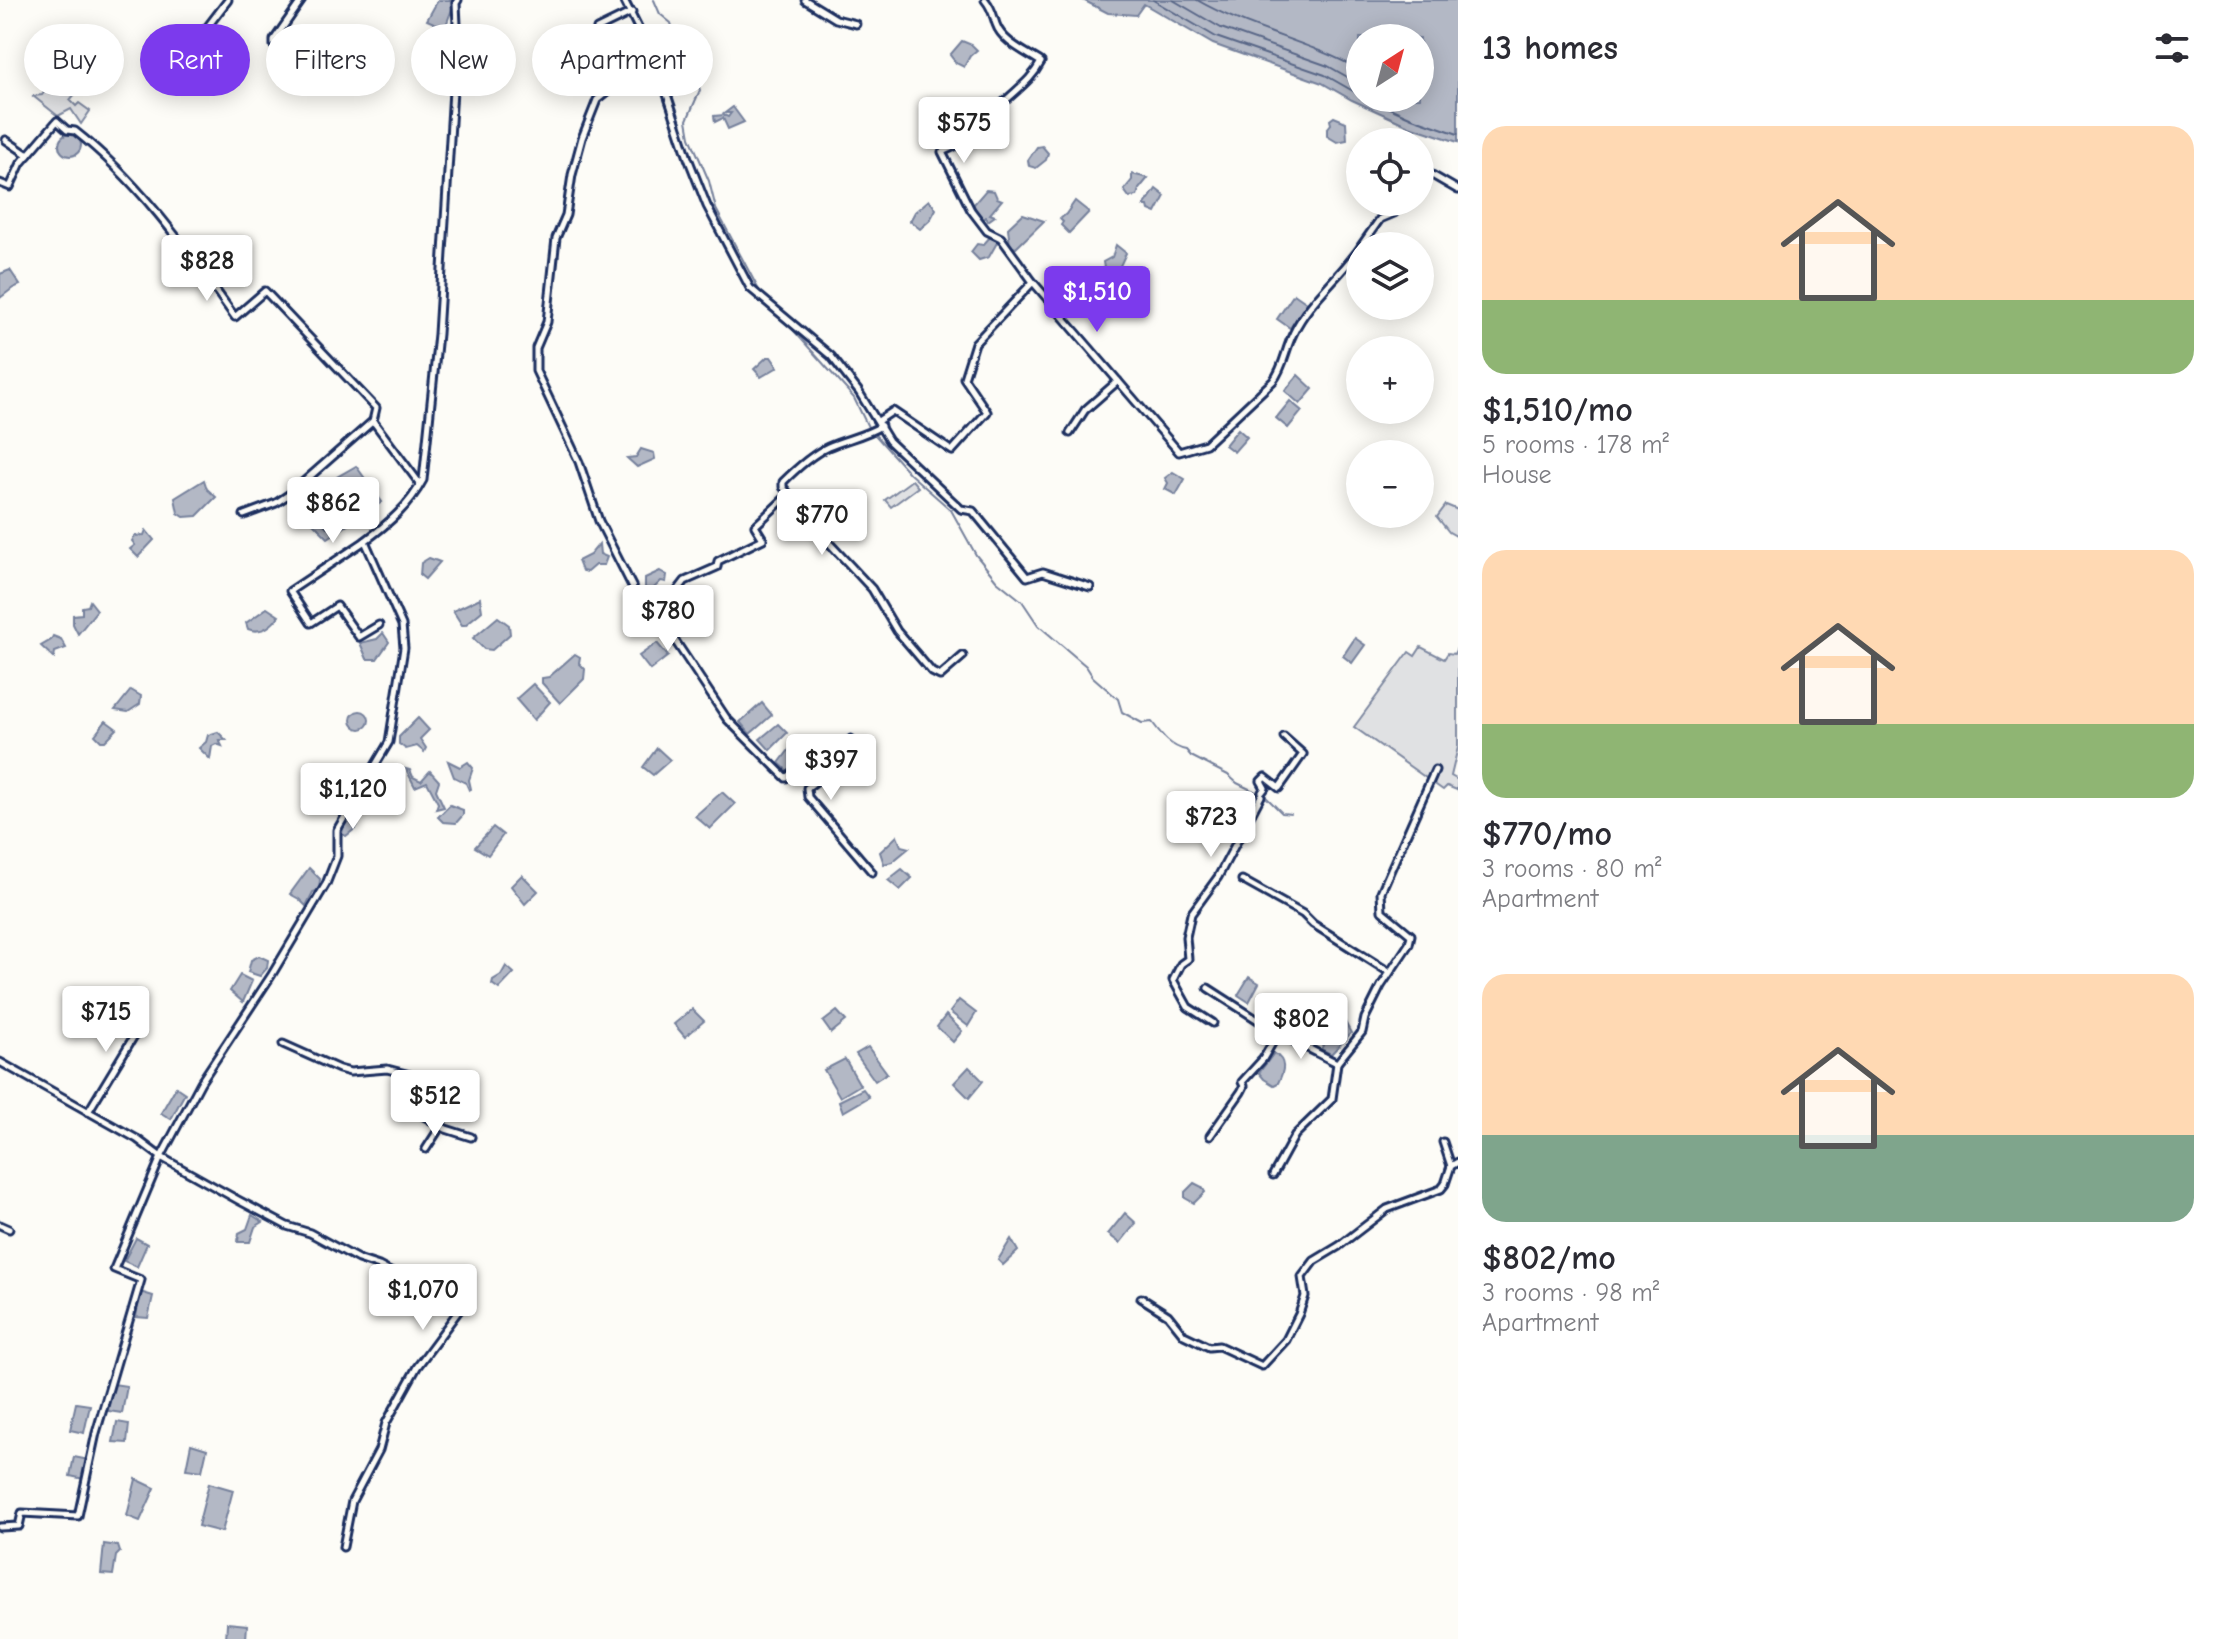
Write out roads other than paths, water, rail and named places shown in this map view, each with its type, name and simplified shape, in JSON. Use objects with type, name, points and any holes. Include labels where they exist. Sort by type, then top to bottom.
[{"type":"street","points":[[210,24],[228,0]]},
{"type":"street","points":[[285,24],[302,0]]},
{"type":"street","points":[[379,625],[359,637],[337,606],[311,623],[290,591],[390,522],[412,500],[420,484],[438,334],[458,0]]},
{"type":"street","points":[[624,0],[659,70],[707,206],[750,288],[831,356],[889,441],[961,509],[973,511],[1027,577],[1043,572],[1090,587]]},
{"type":"street","points":[[805,0],[836,19],[856,24]]},
{"type":"street","points":[[985,0],[996,25],[1012,44],[1041,62],[1033,76],[1001,105],[979,131],[942,152],[971,210],[987,231],[1001,238],[1033,282],[1179,452],[1206,444],[1273,381],[1281,371],[1293,333],[1325,286],[1346,268]]},
{"type":"street","points":[[632,12],[597,29],[628,75],[597,100],[582,138],[566,215],[556,238],[547,322],[536,348],[536,371],[579,462],[599,521],[633,588],[650,614]]},
{"type":"street","points":[[0,183],[10,187],[28,155],[57,121],[67,130],[75,131],[116,167],[173,230],[235,317],[265,291],[376,408],[373,421],[291,493],[276,503],[244,515]]},
{"type":"street","points":[[6,140],[28,155]]},
{"type":"street","points":[[1434,176],[1458,190]]},
{"type":"street","points":[[1371,232],[1380,219],[1387,216]]},
{"type":"street","points":[[963,656],[940,676],[932,672],[897,631],[872,589],[831,545],[783,487],[783,482],[824,449],[868,434],[893,411],[952,451],[987,412],[964,378],[975,343],[1033,282]]},
{"type":"street","points":[[1070,433],[1092,402],[1118,381]]},
{"type":"street","points":[[373,421],[420,484]]},
{"type":"street","points":[[789,494],[755,526],[763,539],[718,561],[717,567],[685,581],[675,594],[654,609],[727,719],[786,778],[800,766]]},
{"type":"street","points":[[0,1527],[19,1526],[22,1513],[78,1516],[96,1433],[141,1280],[114,1269],[161,1157],[201,1082],[271,976],[326,884],[337,856],[337,830],[389,742],[404,648],[402,625],[365,541]]},
{"type":"street","points":[[1213,1023],[1188,1007],[1173,980],[1181,964],[1188,959],[1186,937],[1191,914],[1218,877],[1262,794],[1265,788],[1261,781],[1265,777],[1279,788],[1303,754],[1284,737]]},
{"type":"street","points":[[851,739],[849,750],[840,761],[807,788],[808,797],[872,872]]},
{"type":"street","points":[[1273,1175],[1295,1135],[1332,1099],[1337,1063],[1362,1032],[1365,1018],[1389,972],[1409,944],[1411,935],[1382,911],[1381,892],[1435,770]]},
{"type":"street","points":[[1242,880],[1303,914],[1313,924],[1389,972]]},
{"type":"street","points":[[1208,988],[1278,1033],[1337,1063]]},
{"type":"street","points":[[88,1112],[137,1031],[90,1005]]},
{"type":"street","points":[[1210,1136],[1241,1092],[1242,1082],[1263,1059],[1278,1033]]},
{"type":"street","points":[[283,1044],[339,1069],[350,1072],[387,1069],[433,1081],[453,1093]]},
{"type":"street","points":[[0,1062],[137,1139],[161,1157],[287,1226],[310,1233],[358,1259],[379,1266],[460,1309],[434,1341],[386,1423],[379,1450],[352,1501],[343,1547]]},
{"type":"street","points":[[426,1149],[453,1093],[467,1077]]},
{"type":"street","points":[[409,1110],[440,1123],[446,1129],[471,1137]]},
{"type":"street","points":[[1141,1298],[1168,1315],[1184,1335],[1209,1347],[1219,1346],[1262,1366],[1286,1340],[1299,1314],[1305,1296],[1301,1281],[1307,1269],[1387,1209],[1441,1189],[1451,1166],[1443,1142]]},
{"type":"street","points":[[1451,1166],[1458,1162]]},
{"type":"street","points":[[0,1225],[9,1229]]},
{"type":"water","points":[[438,0],[451,0],[452,9],[446,24],[427,20]]},
{"type":"water","points":[[1083,0],[1458,0],[1458,142],[1434,134],[1434,128],[1415,128],[1378,112],[1434,112],[1434,24],[1346,24],[1346,97],[1322,83],[1213,44],[1144,4],[1136,15],[1108,13]]},
{"type":"water","points":[[962,41],[977,50],[964,67],[950,55]]},
{"type":"water","points":[[733,107],[744,122],[728,129],[723,118],[715,122],[714,116],[728,117],[731,113],[725,113]]},
{"type":"water","points":[[1334,117],[1346,122],[1346,140],[1337,142],[1327,136],[1330,120]]},
{"type":"water","points":[[66,134],[74,134],[81,145],[74,156],[66,156],[59,149],[59,141]]},
{"type":"water","points":[[1042,146],[1048,153],[1046,160],[1036,168],[1029,166],[1028,160],[1037,147]]},
{"type":"water","points":[[1132,174],[1148,178],[1137,196],[1129,197],[1124,190],[1132,180]]},
{"type":"water","points":[[1156,189],[1165,196],[1156,213],[1144,206]]},
{"type":"water","points":[[986,190],[994,191],[997,198],[1002,200],[990,214],[995,216],[988,221],[986,217],[983,220],[973,205]]},
{"type":"water","points":[[929,200],[936,209],[920,229],[910,221]]},
{"type":"water","points":[[1075,201],[1089,212],[1069,233],[1061,225],[1063,222],[1060,219]]},
{"type":"water","points":[[1023,214],[1044,221],[1016,248],[1010,246],[1008,228]]},
{"type":"water","points":[[990,237],[998,241],[989,257],[979,260],[971,252],[977,244],[983,245]]},
{"type":"water","points":[[1116,245],[1126,253],[1120,266],[1112,273],[1104,268],[1103,262],[1112,257]]},
{"type":"water","points":[[10,270],[20,285],[0,298],[0,274]]},
{"type":"water","points":[[1294,294],[1307,303],[1290,328],[1277,319]]},
{"type":"water","points":[[771,357],[778,367],[761,377],[754,369]]},
{"type":"water","points":[[1298,375],[1313,389],[1300,404],[1285,391]]},
{"type":"water","points":[[1290,401],[1302,411],[1288,428],[1276,418]]},
{"type":"water","points":[[1238,429],[1247,437],[1234,452],[1225,445]]},
{"type":"water","points":[[641,449],[654,453],[655,459],[637,467],[627,458],[636,457]]},
{"type":"water","points":[[356,466],[382,502],[328,538],[300,510],[312,502],[317,503],[334,488],[337,477]]},
{"type":"water","points":[[1173,472],[1185,479],[1176,495],[1165,489],[1168,483],[1165,478]]},
{"type":"water","points":[[204,480],[207,489],[216,497],[197,516],[184,517],[178,513],[175,498]]},
{"type":"water","points":[[146,530],[154,540],[138,557],[130,549],[135,545],[132,541],[135,536],[144,535]]},
{"type":"water","points":[[599,544],[600,554],[607,557],[604,565],[582,571],[578,561],[590,555]]},
{"type":"water","points":[[429,558],[440,562],[425,579],[420,575],[421,563]]},
{"type":"water","points":[[660,571],[667,575],[666,582],[661,581],[652,590],[645,588],[645,578]]},
{"type":"water","points":[[480,598],[482,611],[462,625],[453,611]]},
{"type":"water","points":[[90,601],[97,610],[78,634],[73,615],[82,614],[82,607],[88,606]]},
{"type":"water","points":[[267,608],[279,616],[276,620],[261,630],[248,629],[246,623]]},
{"type":"water","points":[[498,617],[509,625],[510,634],[492,650],[484,649],[473,638]]},
{"type":"water","points":[[383,633],[389,642],[377,659],[367,659],[360,643],[377,639]]},
{"type":"water","points":[[53,636],[61,639],[66,648],[55,652],[54,658],[41,646]]},
{"type":"water","points":[[1355,638],[1365,645],[1352,663],[1343,656]]},
{"type":"water","points":[[657,643],[668,656],[650,670],[639,656]]},
{"type":"water","points":[[575,654],[580,657],[579,663],[585,669],[584,679],[560,703],[542,683],[542,678],[549,677]]},
{"type":"water","points":[[533,684],[550,702],[534,720],[516,699]]},
{"type":"water","points":[[131,690],[141,696],[140,704],[128,712],[115,710]]},
{"type":"water","points":[[762,703],[772,715],[750,734],[740,722]]},
{"type":"water","points":[[360,711],[369,720],[360,729],[351,720]]},
{"type":"water","points":[[418,718],[429,730],[420,739],[426,748],[424,752],[417,746],[406,749],[399,744],[399,737]]},
{"type":"water","points":[[106,721],[117,729],[101,741],[95,735]]},
{"type":"water","points":[[778,724],[787,733],[770,750],[760,739]]},
{"type":"water","points":[[218,732],[226,740],[219,740],[222,746],[212,746],[210,759],[199,748],[208,735]]},
{"type":"water","points":[[792,746],[804,756],[789,772],[779,763]]},
{"type":"water","points":[[657,748],[670,760],[653,775],[643,767]]},
{"type":"water","points":[[448,761],[460,767],[468,762],[473,768],[469,780],[471,789],[454,777]]},
{"type":"water","points":[[406,769],[421,781],[430,771],[439,781],[436,790],[444,807],[436,809],[438,803],[427,782],[415,787]]},
{"type":"water","points":[[722,792],[735,804],[710,829],[695,816]]},
{"type":"water","points":[[450,805],[463,810],[456,823],[443,822],[438,817]]},
{"type":"water","points":[[349,810],[361,819],[346,836],[342,834],[343,828],[340,826]]},
{"type":"water","points":[[493,827],[503,835],[488,855],[475,847]]},
{"type":"water","points":[[897,836],[901,846],[909,848],[892,862],[884,864],[880,852]]},
{"type":"water","points":[[309,868],[320,879],[319,890],[313,892],[306,906],[290,894]]},
{"type":"water","points":[[902,869],[912,878],[900,890],[888,880]]},
{"type":"water","points":[[522,875],[538,891],[525,904],[511,886]]},
{"type":"water","points":[[259,956],[268,960],[267,968],[260,976],[248,972],[251,960]]},
{"type":"water","points":[[506,966],[514,973],[499,989],[492,984],[493,980],[501,975]]},
{"type":"water","points":[[240,975],[252,981],[243,1002],[230,991]]},
{"type":"water","points":[[1249,977],[1259,983],[1249,1002],[1238,995]]},
{"type":"water","points":[[959,1000],[976,1013],[968,1026],[950,1012]]},
{"type":"water","points":[[692,1009],[704,1021],[685,1037],[674,1024]]},
{"type":"water","points":[[837,1011],[846,1021],[831,1033],[823,1022]]},
{"type":"water","points":[[946,1015],[962,1031],[953,1042],[937,1027]]},
{"type":"water","points":[[1344,1020],[1351,1033],[1331,1054],[1321,1049],[1337,1022]]},
{"type":"water","points":[[868,1047],[887,1073],[875,1081],[856,1054]]},
{"type":"water","points":[[1274,1053],[1283,1066],[1278,1083],[1274,1085],[1259,1073]]},
{"type":"water","points":[[845,1059],[860,1085],[840,1097],[824,1070]]},
{"type":"water","points":[[969,1067],[983,1081],[969,1098],[954,1083]]},
{"type":"water","points":[[176,1087],[185,1093],[171,1119],[161,1113]]},
{"type":"water","points":[[863,1089],[869,1097],[843,1112],[839,1101]]},
{"type":"water","points":[[1194,1183],[1205,1192],[1194,1203],[1185,1198],[1185,1192]]},
{"type":"water","points":[[1125,1213],[1136,1223],[1120,1243],[1108,1234]]},
{"type":"water","points":[[252,1215],[263,1222],[255,1227],[250,1242],[238,1242],[239,1233],[247,1229]]},
{"type":"water","points":[[136,1238],[147,1244],[137,1267],[124,1261]]},
{"type":"water","points":[[1011,1239],[1018,1251],[1003,1265],[998,1260]]},
{"type":"water","points":[[140,1292],[153,1296],[148,1318],[136,1317]]},
{"type":"water","points":[[113,1384],[127,1386],[122,1413],[108,1411]]},
{"type":"water","points":[[76,1403],[90,1405],[84,1433],[70,1430]]},
{"type":"water","points":[[117,1422],[129,1424],[127,1443],[113,1442]]},
{"type":"water","points":[[191,1444],[207,1449],[202,1471],[186,1469]]},
{"type":"water","points":[[74,1457],[89,1460],[84,1479],[70,1476]]},
{"type":"water","points":[[136,1479],[155,1488],[140,1521],[127,1516]]},
{"type":"water","points":[[209,1483],[233,1490],[222,1532],[198,1526]]},
{"type":"water","points":[[104,1544],[118,1546],[120,1552],[116,1556],[113,1575],[101,1574]]},
{"type":"water","points":[[227,1623],[247,1625],[246,1639],[226,1639]]},
{"type":"waterway","points":[[654,0],[660,14],[671,23],[685,69],[696,78],[700,90],[687,120],[690,137],[709,181],[716,209],[761,294]]},
{"type":"waterway","points":[[786,322],[854,398],[868,427],[910,474],[951,510],[976,555],[997,581],[1022,601],[1038,625],[1086,666],[1093,677],[1118,699],[1122,712],[1142,723],[1152,722],[1175,746],[1266,797],[1282,813],[1291,814]]}]
